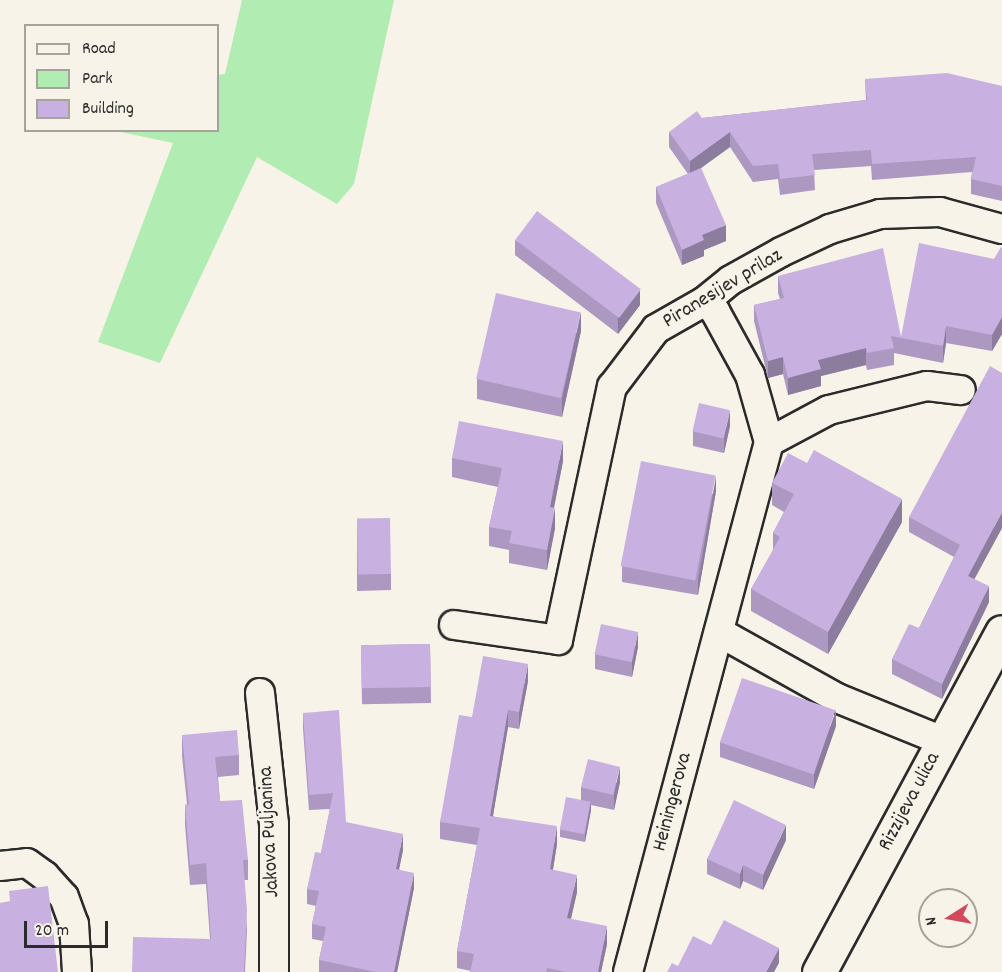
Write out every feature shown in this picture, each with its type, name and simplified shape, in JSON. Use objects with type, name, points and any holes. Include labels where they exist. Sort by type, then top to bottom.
[{"type":"street","name":"Piranesijev prilaz","points":[[454,625],[558,640],[612,387],[656,329],[705,301],[731,280],[781,252],[830,230],[880,214],[940,212],[1002,229]]},
{"type":"street","points":[[705,301],[715,311],[750,375],[769,442],[830,410],[927,386],[961,390]]},
{"type":"street","name":"Heiningerova","points":[[627,972],[769,442]]},
{"type":"street","points":[[719,632],[837,698],[943,741]]},
{"type":"street","name":"Rizzijeva ulica","points":[[819,972],[1002,632]]},
{"type":"street","name":"Jakova Puljanina","points":[[260,693],[274,824],[274,972]]},
{"type":"street","points":[[0,866],[27,863],[45,876],[64,897],[75,924],[77,972]]},
{"type":"green space","points":[[242,0],[394,0],[354,184],[337,204],[257,157],[160,363],[98,342],[173,143],[121,132],[219,132],[219,75],[225,74]]},
{"type":"building","points":[[947,73],[1002,86],[1002,186],[971,179],[976,157],[872,164],[871,150],[812,154],[815,175],[780,179],[778,164],[753,166],[730,132],[690,161],[669,132],[697,111],[702,118],[867,100],[865,79]]},
{"type":"building","points":[[701,168],[726,225],[702,235],[704,240],[682,250],[656,187]]},
{"type":"building","points":[[537,211],[641,289],[619,318],[515,240]]},
{"type":"building","points":[[919,243],[994,259],[1002,248],[1002,317],[992,335],[946,326],[943,346],[891,336],[894,348],[867,353],[866,348],[818,360],[821,369],[788,378],[783,357],[768,361],[754,305],[784,298],[778,276],[883,248],[901,337]]},
{"type":"building","points":[[496,293],[581,313],[561,398],[476,379]]},
{"type":"building","points":[[990,366],[1002,373],[1002,512],[968,576],[989,586],[942,684],[892,659],[909,624],[919,628],[960,545],[909,517]]},
{"type":"building","points":[[699,403],[730,410],[724,438],[692,431]]},
{"type":"building","points":[[459,421],[563,441],[550,507],[555,508],[547,550],[509,543],[512,531],[489,527],[502,468],[452,458]]},
{"type":"building","points":[[814,450],[902,499],[828,632],[751,589],[780,537],[773,533],[794,494],[772,483],[788,453],[807,463]]},
{"type":"building","points":[[641,461],[716,476],[695,581],[621,566]]},
{"type":"building","points":[[390,518],[391,574],[358,575],[357,519]]},
{"type":"building","points":[[601,624],[638,632],[632,662],[595,654]]},
{"type":"building","points":[[430,644],[431,687],[362,688],[361,645]]},
{"type":"building","points":[[483,656],[528,664],[519,712],[508,710],[490,816],[557,826],[550,869],[577,875],[567,918],[607,926],[598,972],[566,972],[547,968],[546,972],[470,972],[474,954],[457,951],[480,828],[440,822],[459,715],[472,717]]},
{"type":"building","points":[[742,678],[836,710],[813,775],[720,742]]},
{"type":"building","points":[[339,710],[346,822],[403,834],[396,869],[414,873],[394,972],[376,972],[319,960],[326,927],[312,924],[319,891],[307,889],[315,852],[321,853],[333,793],[309,795],[303,713]]},
{"type":"building","points":[[237,730],[239,755],[215,757],[220,801],[242,800],[248,860],[243,860],[247,910],[244,972],[132,972],[133,937],[211,939],[206,863],[190,865],[185,805],[189,804],[182,735]]},
{"type":"building","points":[[588,759],[620,767],[613,795],[581,787]]},
{"type":"building","points":[[566,797],[591,802],[584,834],[560,829]]},
{"type":"building","points":[[734,800],[786,825],[763,875],[743,865],[740,874],[707,859]]},
{"type":"building","points":[[48,886],[58,972],[0,972],[0,903],[10,901],[9,891]]},
{"type":"building","points":[[724,920],[779,948],[766,972],[667,972],[672,963],[678,966],[693,936],[711,945]]}]
